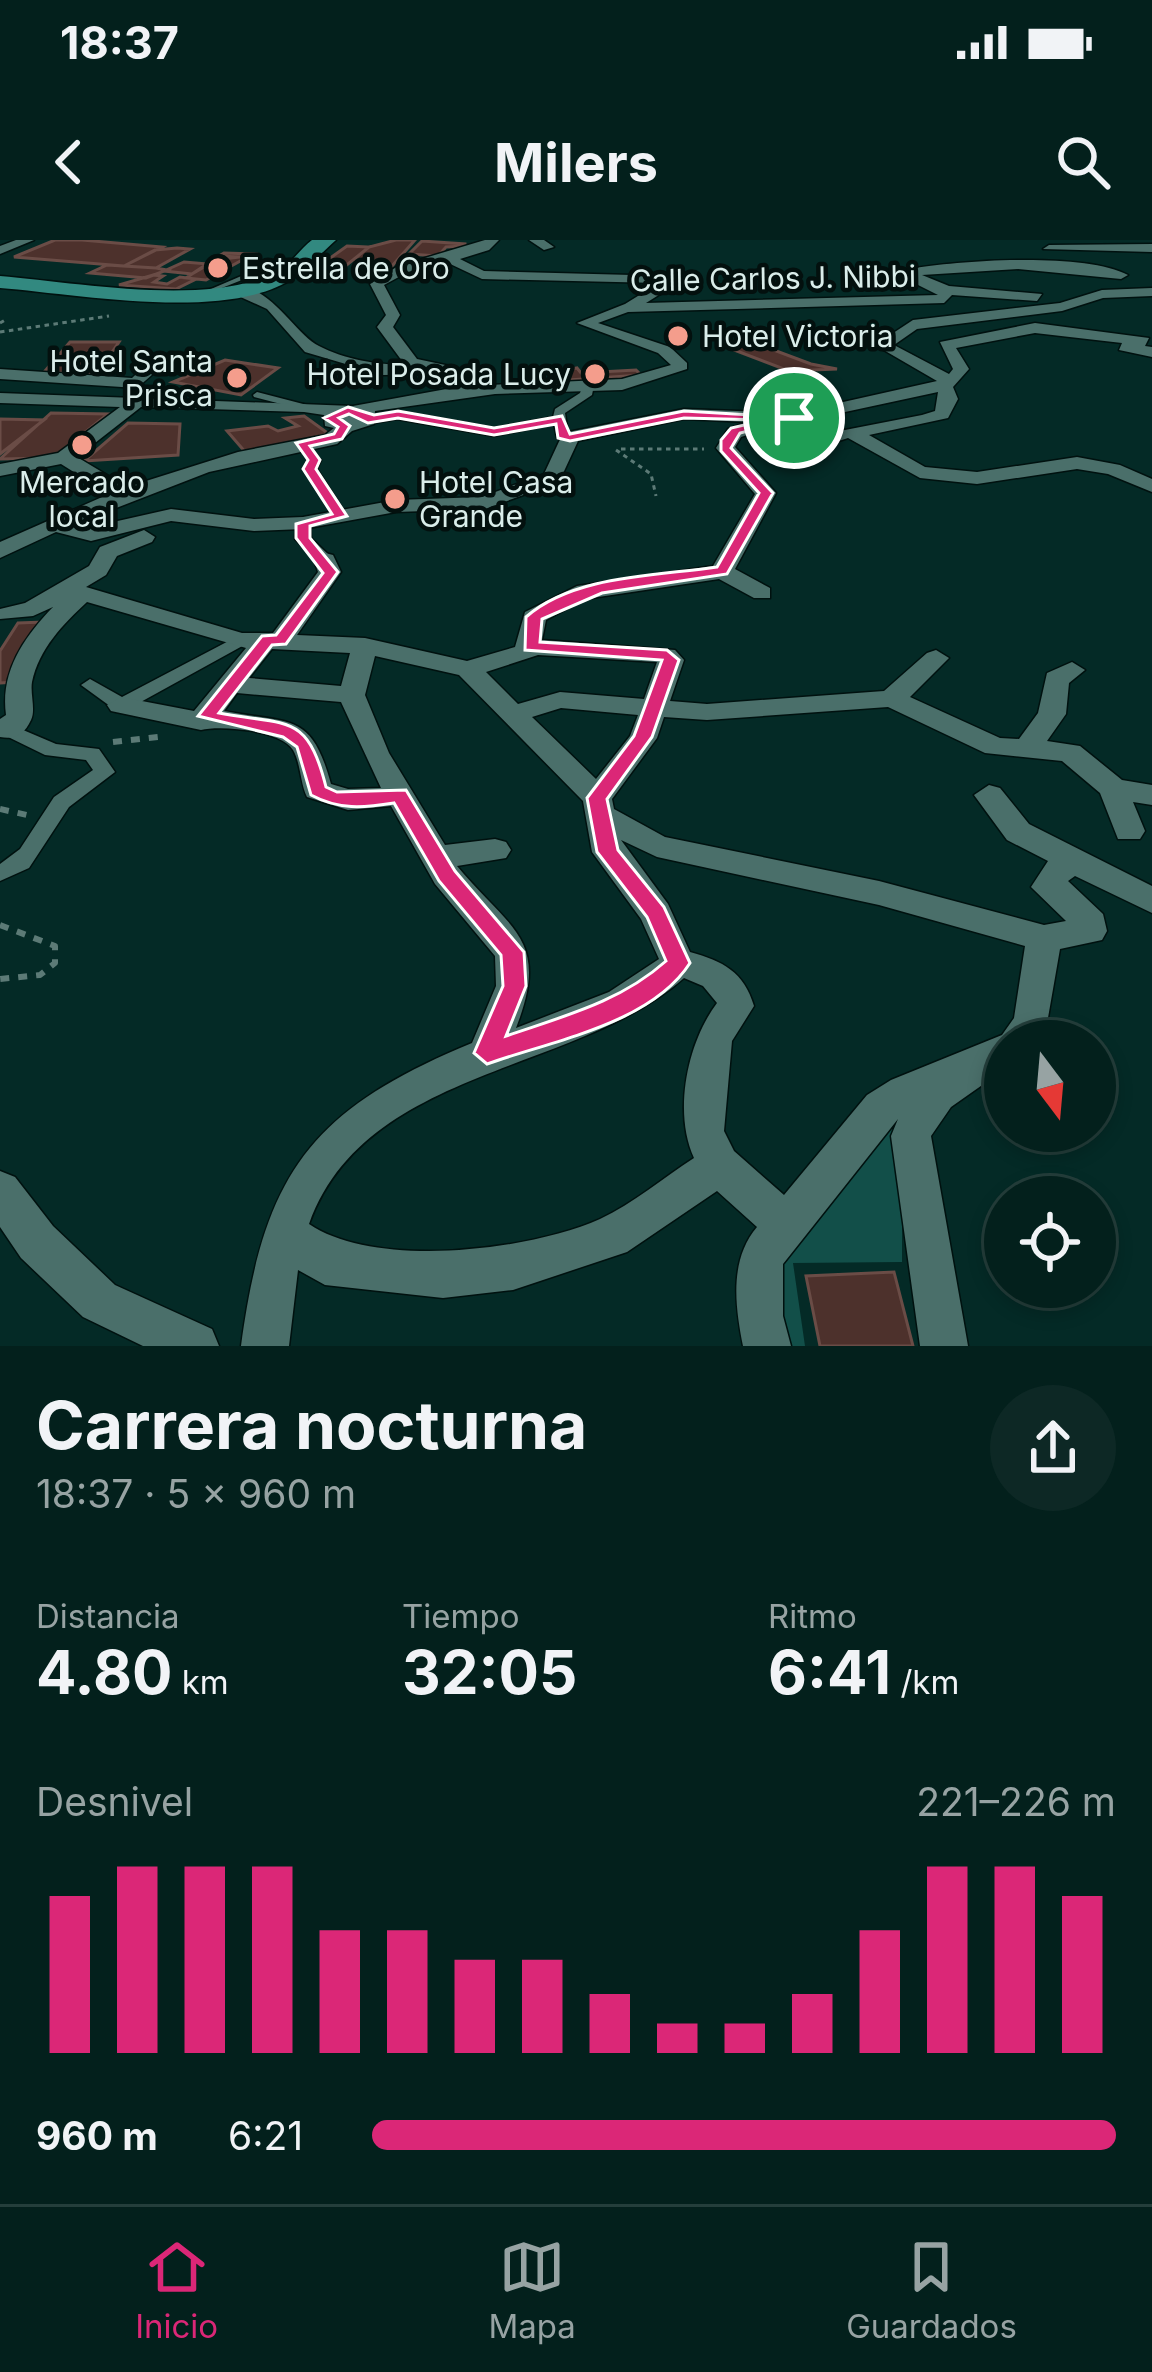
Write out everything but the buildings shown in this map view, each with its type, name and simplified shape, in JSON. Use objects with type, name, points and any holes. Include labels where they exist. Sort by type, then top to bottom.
[{"type":"main road","points":[[0,282],[232,290],[286,275],[303,252],[327,240]]},
{"type":"street","points":[[0,250],[28,240]]},
{"type":"street","points":[[453,240],[476,247]]},
{"type":"street","points":[[465,392],[449,371],[412,363],[386,327],[393,315],[376,290],[392,272],[493,240]]},
{"type":"street","points":[[1051,240],[1036,250],[1035,259],[1044,265],[1120,275]]},
{"type":"street","points":[[1036,250],[1152,248]]},
{"type":"street","points":[[448,258],[482,275],[665,279],[668,284],[637,306]]},
{"type":"street","name":"Calle Carlos J. Nibbi","points":[[350,418],[465,392],[665,376],[681,366],[664,350],[584,323],[637,306],[850,299],[928,302],[944,299],[947,290],[915,278],[915,272],[1044,265]]},
{"type":"street","points":[[1063,279],[1145,291]]},
{"type":"street","points":[[232,290],[272,306],[311,349],[383,370],[435,368],[455,351]]},
{"type":"street","points":[[947,290],[1019,294],[1064,306]]},
{"type":"street","points":[[803,461],[805,447],[815,438],[942,415],[950,399],[947,384],[883,345],[913,325],[1145,291]]},
{"type":"street","points":[[1059,329],[1068,318],[1064,306]]},
{"type":"street","points":[[722,571],[766,493],[725,448],[736,430],[947,384],[961,370],[946,345],[1035,328],[1146,342],[1128,349],[1152,352]]},
{"type":"street","points":[[1125,338],[1152,332]]},
{"type":"street","points":[[0,470],[64,458],[118,415],[163,358]]},
{"type":"street","points":[[0,374],[137,393],[304,407],[350,418],[398,415],[494,432],[684,414],[794,418]]},
{"type":"street","points":[[99,532],[158,515],[254,525],[303,524],[396,506],[484,503],[561,483],[566,428],[559,412],[586,395],[589,385]]},
{"type":"street","points":[[0,398],[137,393]]},
{"type":"street","points":[[0,415],[118,415]]},
{"type":"street","points":[[0,551],[125,495],[308,452],[338,437],[350,418]]},
{"type":"street","points":[[854,434],[920,472],[977,478],[1050,463],[1077,463],[1113,469],[1152,486]]},
{"type":"street","points":[[308,452],[310,469],[340,516]]},
{"type":"street","points":[[64,458],[125,495]]},
{"type":"street","points":[[0,873],[18,868],[46,832],[58,805],[105,772],[92,754],[52,750],[5,729],[20,716],[14,696],[20,676],[49,620],[98,570],[103,555],[185,516]]},
{"type":"street","points":[[204,718],[235,686],[262,640],[330,572],[303,538],[303,524]]},
{"type":"street","points":[[52,525],[99,532],[124,544]]},
{"type":"street","points":[[531,647],[534,617],[564,599],[645,580],[722,571],[762,593]]},
{"type":"street","points":[[3,617],[80,587],[262,640],[365,646],[468,670],[600,807],[657,846],[879,892],[1044,938],[1090,931],[1091,923],[1048,886],[1055,873],[1070,863]]},
{"type":"street","points":[[121,705],[262,640]]},
{"type":"street","points":[[365,646],[352,694],[399,795],[436,857],[512,952],[514,986],[487,1053]]},
{"type":"street","points":[[468,670],[531,647],[667,655],[668,678],[659,705],[600,807],[608,852],[656,913],[679,963],[716,975],[734,993],[736,1006],[713,1037],[704,1092],[704,1132],[719,1166],[786,1225]]},
{"type":"street","points":[[892,699],[936,658]]},
{"type":"street","points":[[1028,749],[1052,714],[1055,679],[1072,670]]},
{"type":"street","points":[[90,685],[121,705],[170,719],[204,718],[289,732],[306,745],[318,790],[332,798],[360,802],[399,795]]},
{"type":"street","points":[[235,686],[352,694]]},
{"type":"street","points":[[513,715],[560,700],[728,711],[892,699],[980,741],[1070,752],[1113,788],[1152,795]]},
{"type":"street","points":[[1113,788],[1129,832]]},
{"type":"street","points":[[989,795],[1018,832],[1070,863],[1152,901]]},
{"type":"street","points":[[436,857],[495,850]]},
{"type":"street","points":[[1033,1020],[1044,938]]},
{"type":"street","points":[[265,1346],[273,1274],[297,1198],[311,1176],[378,1112],[427,1078],[616,1008],[651,989],[679,963]]},
{"type":"street","points":[[767,1346],[760,1316],[760,1257],[881,1108],[905,1092],[984,1061]]},
{"type":"street","points":[[944,1346],[911,1136],[919,1113],[937,1090],[984,1062]]},
{"type":"street","points":[[286,1235],[325,1262],[442,1275],[492,1271],[611,1237],[719,1166]]},
{"type":"street","points":[[0,1191],[38,1242],[99,1301],[195,1346]]},
{"type":"lane","points":[[207,292],[246,276],[286,275]]},
{"type":"lane","points":[[491,389],[514,383]]},
{"type":"lane","points":[[256,395],[304,407]]},
{"type":"path","points":[[0,323],[7,319]]},
{"type":"path","points":[[656,496],[651,475],[613,449],[725,448]]},
{"type":"path","points":[[52,750],[106,742],[142,743],[204,718]]},
{"type":"path","points":[[0,925],[55,946],[55,963],[40,975],[0,979]]},
{"type":"shaded area","points":[[896,1125],[902,1172],[902,1262],[793,1263],[805,1346],[774,1346],[785,1244],[879,1126]]},
{"type":"place","name":"Estrella de Oro","points":[[218,268]]},
{"type":"place","name":"Hotel Victoria","points":[[678,336]]},
{"type":"place","name":"Hotel Posada Lucy","points":[[595,374]]},
{"type":"place","name":"Hotel Santa Prisca","points":[[237,378]]},
{"type":"place","name":"Mercado local","points":[[82,445]]},
{"type":"place","name":"Hotel Casa Grande","points":[[395,499]]},
{"type":"route","points":[[348,410],[368,414],[368,420],[398,415],[494,432],[562,419],[562,436],[570,437],[684,414],[794,418],[736,430],[727,440],[725,448],[766,493],[722,571],[600,589],[564,599],[534,617],[531,647],[667,655],[671,660],[659,705],[643,737],[597,798],[608,852],[656,913],[679,963],[651,989],[616,1008],[487,1053],[514,986],[517,972],[512,952],[447,876],[399,795],[360,802],[332,798],[318,790],[306,745],[289,732],[274,725],[207,716],[267,640],[280,640],[330,572],[303,538],[303,524],[340,516],[310,469],[314,460],[302,443],[338,437],[344,426],[330,418],[348,410]]}]
